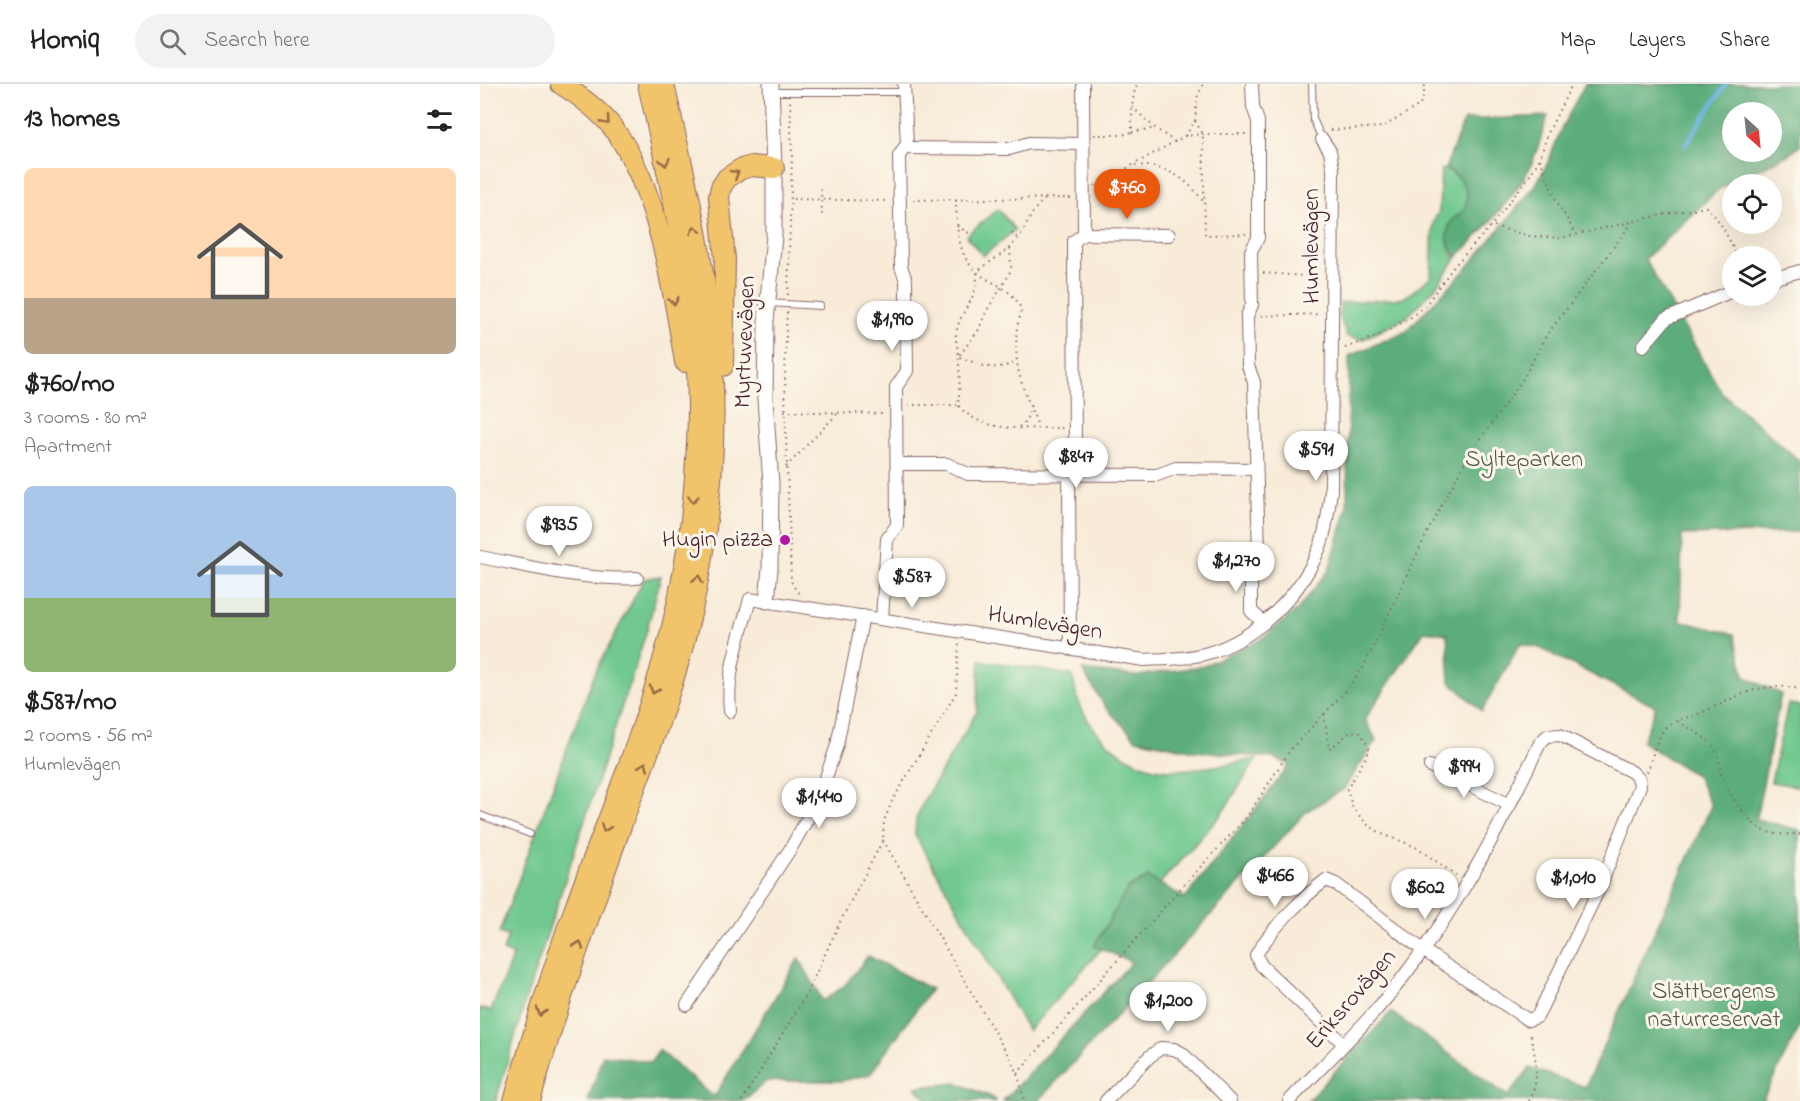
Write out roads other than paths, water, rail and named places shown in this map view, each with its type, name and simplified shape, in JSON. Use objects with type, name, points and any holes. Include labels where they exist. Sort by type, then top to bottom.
[{"type":"highway","points":[[561,84],[582,98],[613,128],[637,170],[659,237],[705,438]]},
{"type":"highway","points":[[530,1101],[543,1052],[586,924],[669,693],[688,626],[705,531],[711,480],[697,385],[690,299],[683,250],[648,84]]},
{"type":"highway","points":[[514,1101],[575,909],[633,754],[664,657],[686,555],[705,438],[711,349],[706,296],[699,247],[664,84]]},
{"type":"highway","points":[[705,438],[721,391],[724,350],[725,259],[719,198],[721,187],[727,178],[741,169],[752,166],[774,168]]},
{"type":"street","points":[[1083,84],[1084,234]]},
{"type":"street","points":[[1252,84],[1253,107],[1258,121],[1258,238],[1251,251],[1252,305],[1247,316],[1248,366],[1254,382],[1258,553],[1251,575],[1251,611],[1264,623]]},
{"type":"street","name":"Myrtuvevägen","points":[[767,601],[771,505],[765,399],[768,303],[774,236],[771,88]]},
{"type":"street","points":[[882,619],[887,539],[897,525],[896,387],[907,371],[906,280],[901,267],[899,156],[907,144],[904,88]]},
{"type":"street","points":[[904,148],[1009,149],[1029,143],[1083,139]]},
{"type":"street","name":"Humlevägen","points":[[767,601],[1144,660],[1178,659],[1208,653],[1237,641],[1264,623],[1289,598],[1309,572],[1324,534],[1329,513],[1333,169],[1330,151],[1323,140]]},
{"type":"street","points":[[1070,649],[1069,474],[1075,456],[1074,241],[1084,234],[1169,235]]},
{"type":"street","points":[[1782,276],[1800,271]]},
{"type":"street","points":[[1643,346],[1666,319],[1722,295]]},
{"type":"street","points":[[897,464],[947,464],[968,474],[1157,474],[1176,468],[1256,469]]},
{"type":"street","points":[[480,557],[610,580],[637,578]]},
{"type":"street","points":[[730,711],[728,694],[732,662],[750,599],[767,601]]},
{"type":"street","points":[[687,1005],[791,848],[819,798],[837,745],[862,616]]},
{"type":"street","name":"Eriksrovägen","points":[[1289,1101],[1404,977],[1468,883],[1540,743],[1547,736],[1560,735],[1632,772],[1639,779],[1640,786],[1600,887],[1537,1017],[1528,1020],[1423,950]]},
{"type":"street","points":[[1430,766],[1510,805]]},
{"type":"street","points":[[1344,1044],[1261,965],[1256,955],[1263,943],[1315,888],[1326,880],[1336,884],[1423,950]]},
{"type":"street","points":[[1106,1101],[1149,1057],[1161,1048],[1174,1048],[1182,1053],[1230,1101]]},
{"type":"lane","points":[[1312,84],[1313,119],[1323,140]]},
{"type":"lane","points":[[771,88],[790,92],[904,88]]},
{"type":"lane","points":[[768,303],[820,306]]},
{"type":"lane","points":[[480,815],[530,834]]},
{"type":"waterway","points":[[1685,145],[1726,84]]},
{"type":"place","name":"Hugin pizza","points":[[785,540]]},
{"type":"park label","name":"Sylteparken","points":[[1524,460]]},
{"type":"park label","name":"Slättbergens naturreservat","points":[[1714,1006]]}]
